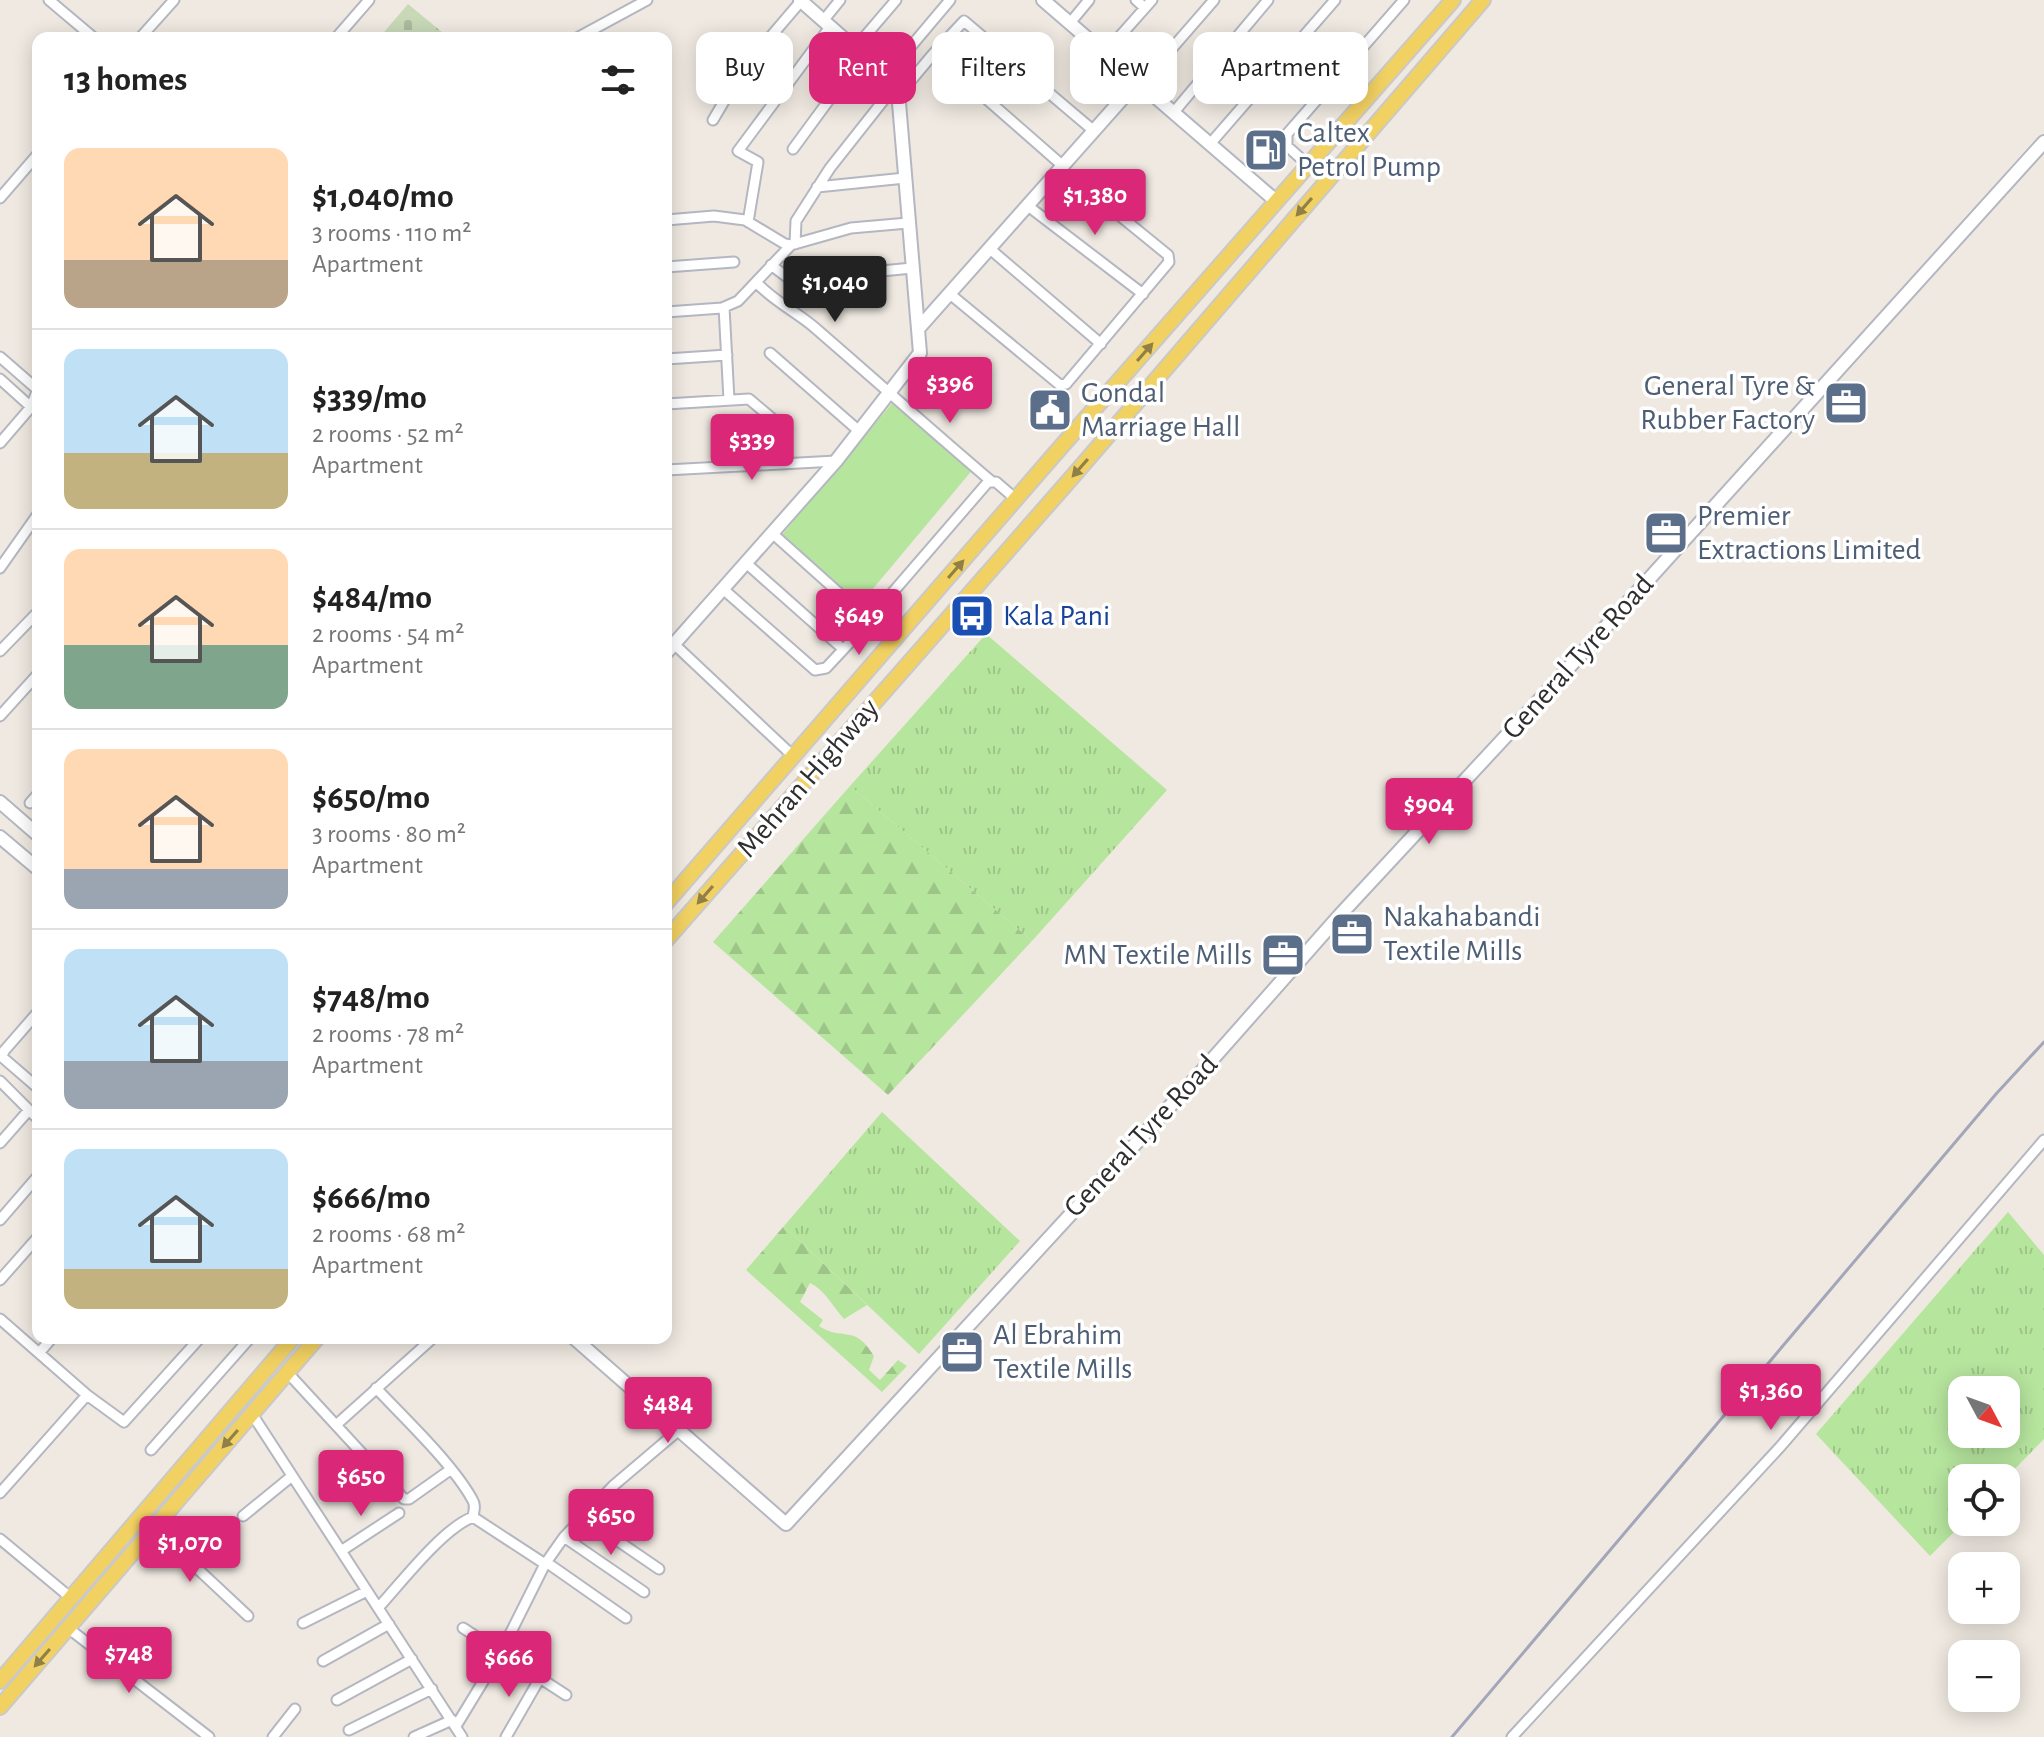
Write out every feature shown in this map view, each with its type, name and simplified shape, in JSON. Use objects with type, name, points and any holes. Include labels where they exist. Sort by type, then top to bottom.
[{"type":"main road","name":"Mehran Highway","points":[[672,896],[1453,0]]},
{"type":"main road","name":"Mehran Highway","points":[[672,933],[1129,411],[1483,0]]},
{"type":"main road","points":[[1109,393],[1129,411]]},
{"type":"main road","points":[[0,1681],[288,1344]]},
{"type":"main road","points":[[0,1707],[312,1344]]},
{"type":"street","points":[[49,0],[87,32]]},
{"type":"street","points":[[145,32],[174,0]]},
{"type":"street","points":[[341,32],[369,0]]},
{"type":"street","points":[[588,32],[647,0]]},
{"type":"street","points":[[713,120],[743,69],[800,0],[836,32]]},
{"type":"street","points":[[748,222],[758,162],[738,151],[827,24],[840,0]]},
{"type":"street","points":[[873,32],[896,0]]},
{"type":"street","points":[[916,40],[950,0]]},
{"type":"street","points":[[1043,0],[1080,32]]},
{"type":"street","points":[[1070,23],[1089,0]]},
{"type":"street","points":[[1124,32],[1149,4],[1136,0]]},
{"type":"street","points":[[1177,42],[1214,0]]},
{"type":"street","points":[[1174,112],[1268,0]]},
{"type":"street","points":[[1210,144],[1335,0]]},
{"type":"street","points":[[1308,165],[1287,146],[1287,134],[1404,0]]},
{"type":"street","points":[[954,32],[964,21],[977,32]]},
{"type":"street","points":[[916,71],[932,55]]},
{"type":"street","points":[[1054,97],[1094,131]]},
{"type":"street","points":[[793,149],[823,104]]},
{"type":"street","points":[[672,311],[724,307],[738,301],[793,245],[796,221],[817,187],[886,104]]},
{"type":"street","points":[[672,647],[836,461],[920,353],[897,104]]},
{"type":"street","points":[[992,104],[1063,166]]},
{"type":"street","points":[[918,329],[1120,104]]},
{"type":"street","points":[[1165,104],[1276,201]]},
{"type":"street","name":"General Tyre Road","points":[[679,1430],[786,1524],[1195,1079],[1339,916],[1535,705],[2044,142]]},
{"type":"street","points":[[0,198],[32,161]]},
{"type":"street","points":[[817,187],[905,178]]},
{"type":"street","points":[[950,294],[1060,385],[1066,384],[1169,259],[1103,202]]},
{"type":"street","points":[[1028,206],[1143,294]]},
{"type":"street","points":[[672,220],[714,216],[748,222],[785,244],[793,245],[851,228],[908,223]]},
{"type":"street","points":[[990,249],[1101,344]]},
{"type":"street","points":[[672,267],[734,262]]},
{"type":"street","points":[[771,265],[791,280],[912,268]]},
{"type":"street","points":[[756,282],[765,292],[807,321],[888,394],[1017,500]]},
{"type":"street","points":[[724,307],[729,400]]},
{"type":"street","points":[[770,353],[859,431]]},
{"type":"street","points":[[672,359],[727,355]]},
{"type":"street","points":[[0,357],[32,384]]},
{"type":"street","points":[[0,379],[31,407],[0,443]]},
{"type":"street","points":[[672,404],[749,399],[775,421],[785,463]]},
{"type":"street","points":[[672,470],[836,461]]},
{"type":"street","points":[[723,589],[815,670],[826,668],[991,481]]},
{"type":"street","points":[[0,568],[32,523]]},
{"type":"street","points":[[772,533],[868,621]]},
{"type":"street","points":[[746,563],[843,649]]},
{"type":"street","points":[[0,651],[32,618]]},
{"type":"street","points":[[672,651],[793,756]]},
{"type":"street","points":[[0,716],[32,681]]},
{"type":"street","points":[[0,802],[32,830]]},
{"type":"street","points":[[0,837],[32,864]]},
{"type":"street","points":[[32,1019],[2,1057],[32,1083]]},
{"type":"street","points":[[2,1088],[32,1113]]},
{"type":"street","points":[[0,1143],[29,1110]]},
{"type":"street","points":[[1512,1737],[1780,1447],[2044,1140]]},
{"type":"street","points":[[0,1220],[32,1183]]},
{"type":"street","points":[[0,1280],[32,1244]]},
{"type":"street","points":[[0,1319],[87,1395],[124,1422],[194,1344]]},
{"type":"street","points":[[39,1353],[47,1344]]},
{"type":"street","points":[[151,1450],[245,1344]]},
{"type":"street","points":[[336,1425],[426,1344]]},
{"type":"street","points":[[414,1737],[454,1723],[501,1652],[545,1563],[564,1537],[621,1479],[679,1430],[581,1344]]},
{"type":"street","points":[[287,1372],[404,1499],[409,1499],[450,1470]]},
{"type":"street","points":[[376,1388],[473,1499],[473,1517]]},
{"type":"street","points":[[0,1493],[87,1395]]},
{"type":"street","points":[[252,1414],[462,1737]]},
{"type":"street","points":[[243,1516],[292,1476]]},
{"type":"street","points":[[341,1551],[399,1513]]},
{"type":"street","points":[[473,1517],[626,1618]]},
{"type":"street","points":[[378,1608],[438,1543],[473,1517]]},
{"type":"street","points":[[583,1517],[659,1569]]},
{"type":"street","points":[[154,1528],[248,1616]]},
{"type":"street","points":[[564,1537],[644,1592]]},
{"type":"street","points":[[1,1542],[71,1598]]},
{"type":"street","points":[[303,1623],[367,1591]]},
{"type":"street","points":[[323,1661],[389,1624]]},
{"type":"street","points":[[68,1628],[209,1737]]},
{"type":"street","points":[[463,1628],[566,1695]]},
{"type":"street","points":[[337,1700],[412,1659]]},
{"type":"street","points":[[506,1737],[540,1678]]},
{"type":"street","points":[[349,1730],[432,1689]]},
{"type":"street","points":[[273,1737],[295,1709]]},
{"type":"green space","points":[[408,4],[442,32],[384,32]]},
{"type":"green space","points":[[894,401],[974,468],[861,603],[781,536]]},
{"type":"green space","points":[[986,634],[1167,790],[1032,941],[850,786]]},
{"type":"green space","points":[[850,786],[1032,941],[888,1095],[713,942]]},
{"type":"green space","points":[[882,1112],[1020,1241],[919,1354],[784,1226]]},
{"type":"green space","points":[[2008,1212],[2044,1255],[2044,1439],[2020,1464],[1948,1464],[1950,1536],[1930,1556],[1816,1434]]},
{"type":"green space","points":[[784,1226],[867,1305],[844,1319],[825,1294],[810,1283],[800,1302],[823,1320],[819,1326],[854,1336],[867,1346],[874,1356],[869,1370],[880,1380],[898,1360],[907,1366],[882,1392],[746,1270]]},
{"type":"railway","points":[[1452,1737],[1996,1094],[2044,1042]]},
{"type":"place","name":"Caltex Petrol Pump","points":[[1266,150]]},
{"type":"place","name":"General Tyre & Rubber Factory","points":[[1846,403]]},
{"type":"place","name":"Gondal Marriage Hall","points":[[1050,410]]},
{"type":"place","name":"Premier Extractions Limited","points":[[1666,533]]},
{"type":"place","name":"Kala Pani","points":[[972,616]]},
{"type":"place","name":"Nakahabandi Textile Mills","points":[[1352,934]]},
{"type":"place","name":"MN Textile Mills","points":[[1283,955]]},
{"type":"place","name":"Al Ebrahim Textile Mills","points":[[962,1352]]}]
